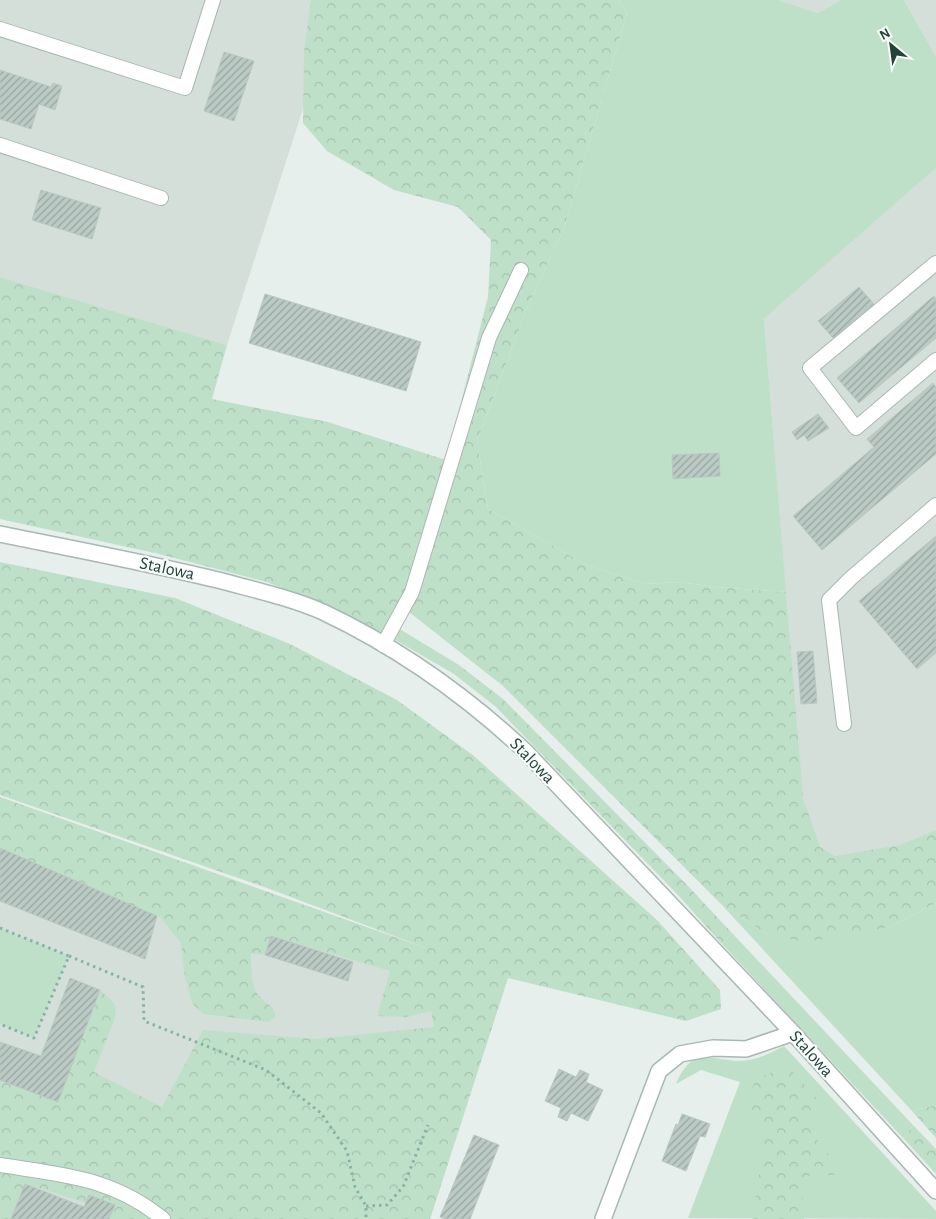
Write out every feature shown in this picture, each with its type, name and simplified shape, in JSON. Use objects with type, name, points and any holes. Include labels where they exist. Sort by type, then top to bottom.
[{"type":"street","name":"Stalowa","points":[[0,534],[197,575],[263,592],[322,612],[383,645],[444,684],[490,719],[524,751],[793,1033],[936,1191]]},
{"type":"street","points":[[603,1219],[659,1071],[680,1054],[713,1048],[746,1050],[793,1033]]},
{"type":"lane","points":[[0,29],[185,88],[214,0]]},
{"type":"lane","points":[[0,145],[162,198]]},
{"type":"lane","points":[[936,263],[810,368],[856,428],[936,360]]},
{"type":"lane","points":[[383,645],[412,592],[488,338],[521,270]]},
{"type":"lane","points":[[844,724],[829,600],[851,578],[936,505]]},
{"type":"lane","points":[[0,1165],[92,1180],[116,1188],[149,1207],[163,1219]]},
{"type":"path","points":[[0,928],[142,987],[144,1021],[266,1070],[321,1113],[347,1151],[355,1187],[366,1206],[366,1219]]},
{"type":"path","points":[[0,1024],[34,1038],[68,956]]},
{"type":"path","points":[[366,1206],[386,1204],[403,1188],[428,1125]]},
{"type":"shaded area","points":[[0,0],[338,0],[227,345],[0,277]]},
{"type":"shaded area","points":[[778,0],[841,0],[818,13]]},
{"type":"shaded area","points":[[904,0],[936,0],[936,57]]},
{"type":"shaded area","points":[[936,168],[936,886],[809,887],[764,319]]},
{"type":"shaded area","points":[[0,797],[508,977],[430,1219],[0,1219]]},
{"type":"green space","points":[[311,0],[618,0],[627,13],[564,228],[526,311],[477,441],[488,509],[587,565],[645,584],[679,582],[716,587],[786,592],[803,798],[820,847],[835,856],[900,845],[936,830],[936,903],[890,927],[806,942],[768,935],[721,904],[503,686],[409,612],[392,638],[346,614],[267,582],[159,554],[0,519],[0,277],[227,345],[212,399],[328,422],[446,460],[488,297],[491,240],[458,207],[394,190],[327,151],[303,123],[304,52]]},
{"type":"green space","points":[[618,0],[778,0],[818,13],[841,0],[904,0],[936,57],[936,168],[764,319],[786,592],[716,587],[679,582],[645,584],[587,565],[488,509],[477,441],[526,311],[564,228],[627,13]]},
{"type":"green space","points":[[0,562],[175,598],[290,644],[397,700],[474,756],[657,920],[720,990],[721,1009],[686,1021],[508,978],[430,1219],[109,1219],[115,1205],[89,1195],[86,1203],[26,1184],[11,1219],[0,1219],[0,1080],[58,1101],[100,990],[114,1003],[116,1015],[94,1072],[162,1107],[203,1030],[315,1039],[434,1027],[431,1011],[406,1017],[377,1016],[390,971],[271,936],[265,955],[251,953],[251,968],[256,992],[272,1008],[276,1016],[269,1022],[203,1014],[192,1003],[185,978],[181,943],[161,918],[0,848],[0,797],[434,951],[267,888],[0,795]]},
{"type":"green space","points":[[398,628],[459,665],[454,674],[392,638]]},
{"type":"green space","points":[[459,665],[503,699],[688,886],[732,933],[722,944],[678,895],[496,707],[454,674]]},
{"type":"green space","points":[[936,903],[936,1105],[912,1111],[721,904],[768,935],[890,927]]},
{"type":"green space","points":[[0,928],[69,956],[34,1038],[0,1024]]},
{"type":"green space","points":[[732,933],[913,1125],[903,1138],[722,944]]},
{"type":"green space","points":[[784,1046],[936,1211],[936,1219],[688,1218],[740,1082],[701,1070],[676,1084],[682,1072],[695,1059],[710,1058],[746,1061],[763,1056]]},
{"type":"green space","points":[[787,1066],[820,1102],[807,1126],[843,1174],[801,1177],[804,1219],[752,1219],[766,1132],[747,1101],[756,1079]]},
{"type":"green space","points":[[936,1105],[936,1138],[912,1111]]},
{"type":"green space","points":[[913,1125],[936,1149],[936,1174],[903,1138]]},
{"type":"building","points":[[224,52],[254,61],[234,121],[204,111]]},
{"type":"building","points":[[0,70],[51,87],[53,83],[62,86],[55,110],[39,104],[31,129],[0,119]]},
{"type":"building","points":[[41,190],[101,208],[92,239],[32,220]]},
{"type":"building","points":[[859,287],[874,304],[833,338],[818,321]]},
{"type":"building","points":[[265,294],[421,342],[406,391],[249,343]]},
{"type":"building","points":[[934,296],[936,299],[936,338],[859,403],[837,378]]},
{"type":"building","points":[[933,383],[936,387],[936,454],[822,550],[793,516],[874,447],[867,439]]},
{"type":"building","points":[[818,414],[829,428],[808,441],[804,435],[797,440],[792,432]]},
{"type":"building","points":[[719,453],[720,476],[673,479],[672,455]]},
{"type":"building","points":[[936,536],[936,653],[917,669],[859,601]]},
{"type":"building","points":[[813,651],[817,703],[801,704],[797,652]]},
{"type":"building","points":[[0,848],[157,916],[145,959],[0,901]]},
{"type":"building","points":[[271,936],[353,962],[348,981],[265,955]]},
{"type":"building","points":[[70,978],[100,990],[58,1102],[0,1080],[0,1042],[41,1056]]},
{"type":"building","points":[[559,1069],[576,1077],[580,1070],[589,1074],[586,1082],[603,1090],[588,1121],[571,1113],[567,1121],[558,1117],[561,1108],[545,1101]]},
{"type":"building","points":[[682,1114],[710,1124],[705,1137],[700,1136],[686,1171],[662,1161],[676,1124],[678,1125]]},
{"type":"building","points":[[474,1135],[499,1145],[470,1219],[445,1219],[440,1217]]},
{"type":"building","points":[[25,1184],[84,1207],[89,1195],[115,1205],[109,1219],[11,1219]]}]
